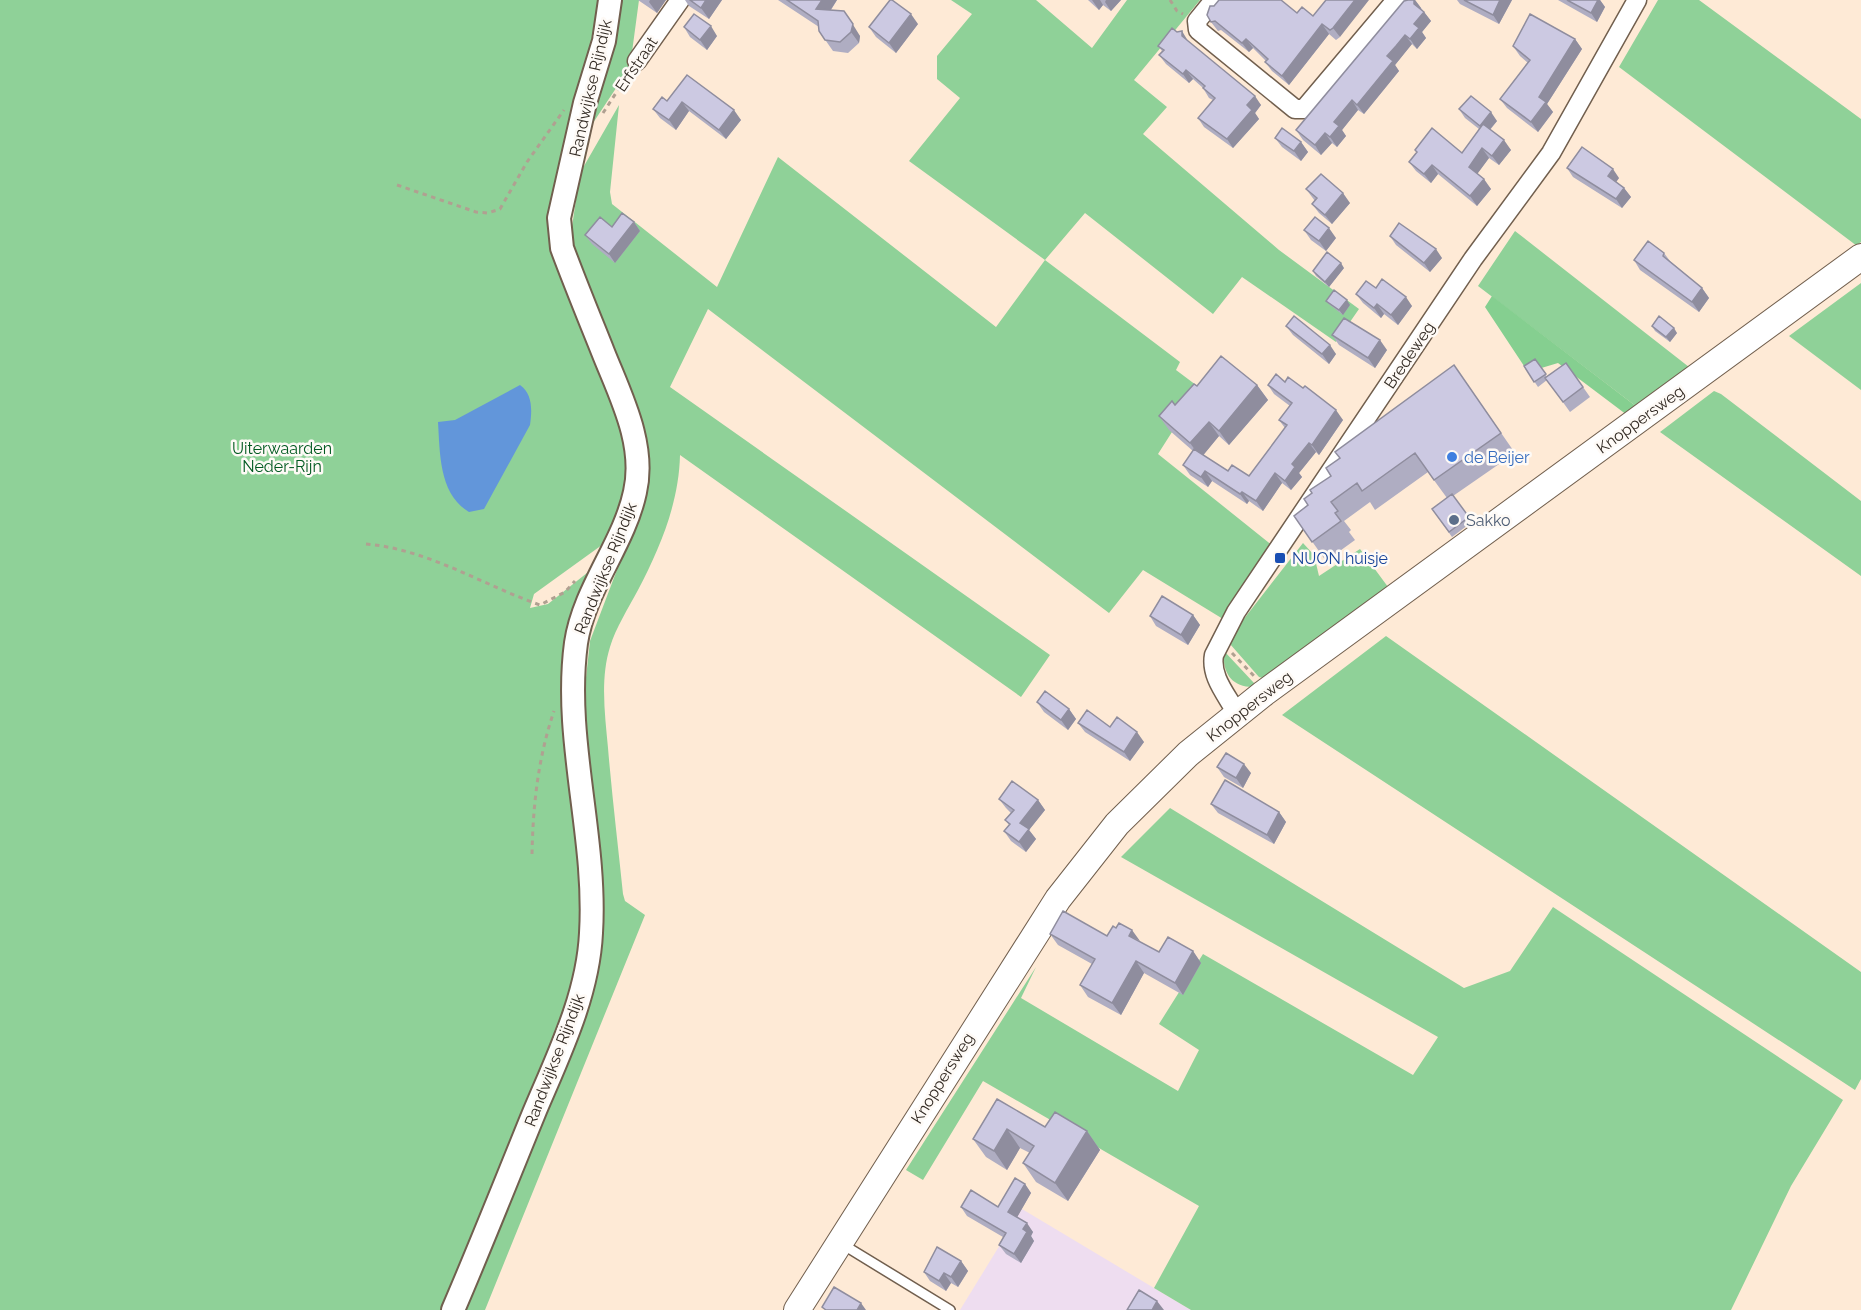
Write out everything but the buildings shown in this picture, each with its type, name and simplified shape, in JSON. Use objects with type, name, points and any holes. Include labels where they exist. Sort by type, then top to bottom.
[{"type":"main road","name":"Knoppersweg","points":[[797,1310],[1058,899],[1118,824],[1188,754],[1264,693],[1861,257]]},
{"type":"street","name":"Randwijkse Rijndijk","points":[[453,1310],[566,1036],[584,982],[591,935],[592,886],[574,696],[576,641],[592,594],[625,522],[636,491],[637,464],[632,426],[562,248],[559,218],[585,103],[604,41],[610,0]]},
{"type":"street","name":"Erfstraat","points":[[636,61],[680,0]]},
{"type":"street","points":[[1214,0],[1197,21],[1198,30],[1295,109],[1304,109],[1396,0]]},
{"type":"street","name":"Bredeweg","points":[[1237,714],[1214,674],[1214,655],[1236,612],[1473,259],[1551,153],[1637,0]]},
{"type":"lane","points":[[839,1242],[950,1310]]},
{"type":"path","name":"Erfstraat","points":[[599,120],[636,61]]},
{"type":"path","points":[[397,185],[476,212],[488,213],[500,208],[527,162],[570,101]]},
{"type":"path","points":[[366,544],[385,545],[428,560],[480,579],[502,592],[540,605],[565,592],[578,578]]},
{"type":"path","points":[[1221,640],[1260,682],[1264,693]]},
{"type":"path","points":[[532,854],[533,801],[546,734],[556,703]]},
{"type":"shaded area","points":[[1022,1209],[1154,1288],[1191,1310],[960,1310]]},
{"type":"green space","name":"Uiterwaarden Neder-Rijn","points":[[0,0],[604,0],[557,202],[630,453],[631,477],[613,537],[534,594],[530,608],[548,604],[602,561],[579,616],[586,917],[569,1000],[443,1310],[0,1310]]},
{"type":"green space","points":[[617,0],[639,0],[630,67],[591,126],[608,61]]},
{"type":"green space","points":[[951,0],[1036,0],[1092,48],[1127,0],[1200,0],[1134,80],[1167,107],[1143,134],[1279,250],[1359,309],[1336,342],[1242,277],[1213,314],[1085,213],[1045,260],[909,161],[960,98],[937,79],[937,56],[972,14]]},
{"type":"green space","points":[[1658,0],[1699,0],[1861,119],[1861,242],[1857,246],[1619,67]]},
{"type":"green space","points":[[619,105],[610,192],[612,204],[717,287],[778,157],[996,327],[1045,260],[1180,362],[1176,370],[1200,388],[1158,454],[1273,546],[1223,619],[1143,570],[1109,613],[708,309],[670,387],[1050,655],[1021,697],[680,455],[676,490],[667,525],[646,574],[616,632],[610,647],[605,672],[606,723],[623,894],[625,901],[645,915],[485,1310],[462,1310],[593,975],[602,945],[602,916],[584,696],[590,641],[645,496],[570,240],[580,173]]},
{"type":"green space","points":[[1515,231],[1689,367],[1637,407],[1478,286]]},
{"type":"green space","points":[[1861,283],[1861,390],[1789,336]]},
{"type":"green space","points":[[1492,296],[1637,407],[1627,415],[1558,363],[1528,372],[1485,307]]},
{"type":"green space","points":[[1714,391],[1861,501],[1861,576],[1660,432]]},
{"type":"green space","points":[[1303,543],[1314,555],[1319,576],[1360,549],[1391,591],[1266,679],[1259,677],[1230,644],[1229,638]]},
{"type":"green space","points":[[1386,636],[1861,972],[1861,1079],[1855,1090],[1282,715]]},
{"type":"green space","points":[[1224,651],[1254,683],[1253,687],[1239,684],[1230,677],[1226,672]]},
{"type":"green space","points":[[1170,808],[1464,988],[1510,971],[1553,907],[1843,1100],[1791,1186],[1731,1310],[1191,1310],[1154,1288],[1199,1206],[983,1081],[923,1180],[906,1170],[1036,967],[1021,998],[1178,1091],[1199,1050],[1159,1024],[1203,954],[1413,1075],[1438,1037],[1121,857]]},
{"type":"water","points":[[520,385],[529,398],[530,425],[484,509],[469,512],[459,504],[447,484],[441,460],[438,422],[455,420]]},
{"type":"place","name":"de Beijer","points":[[1452,457]]},
{"type":"place","name":"Sakko","points":[[1454,520]]},
{"type":"place","name":"NUON huisje","points":[[1280,558]]}]
